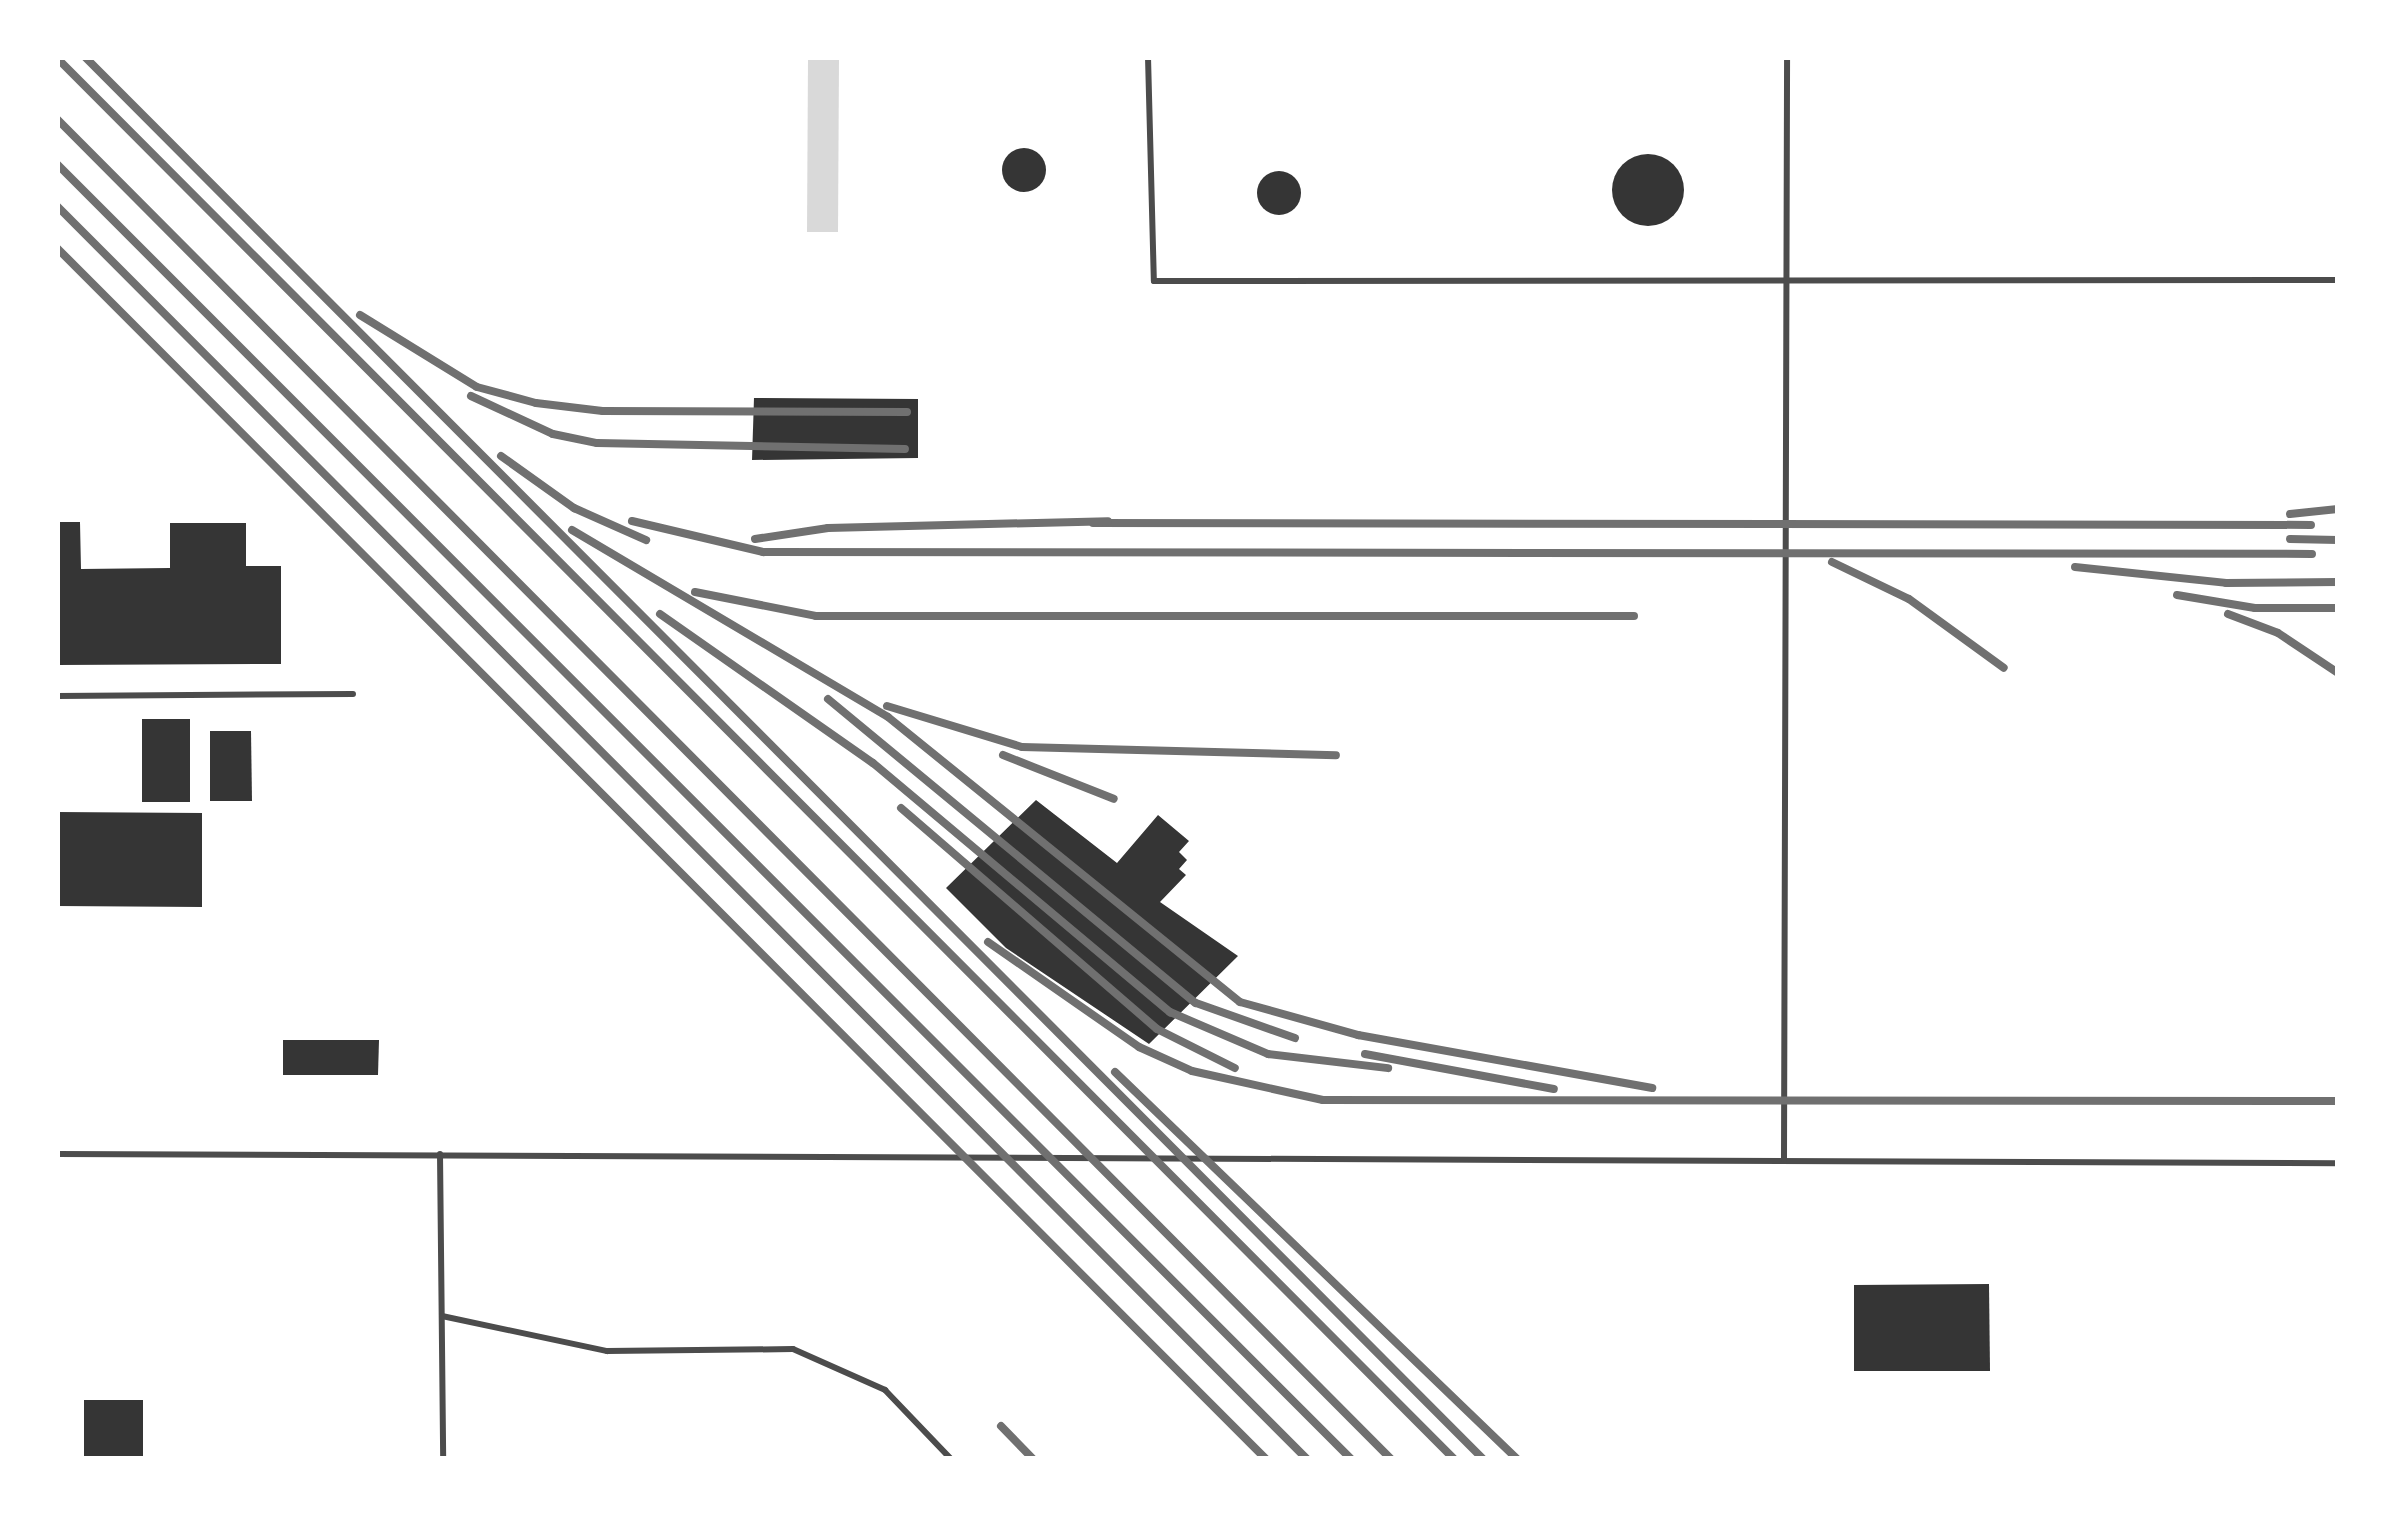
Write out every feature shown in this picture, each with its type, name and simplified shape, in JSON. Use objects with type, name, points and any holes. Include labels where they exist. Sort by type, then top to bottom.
[{"type":"lane","points":[[1148,57],[1154,281],[2338,280]]},
{"type":"lane","points":[[1784,1159],[1787,57]]},
{"type":"lane","points":[[57,696],[353,694]]},
{"type":"lane","points":[[57,1154],[1713,1155],[2338,1163]]},
{"type":"lane","points":[[440,1154],[442,1459]]},
{"type":"lane","points":[[442,1316],[607,1351],[793,1349],[885,1390],[951,1459]]},
{"type":"shaded area","points":[[808,59],[839,59],[838,232],[807,232]]},
{"type":"building","points":[[1024,148],[1040,154],[1046,170],[1040,186],[1024,192],[1008,186],[1002,170],[1008,154]]},
{"type":"building","points":[[1648,154],[1674,164],[1684,190],[1674,216],[1648,226],[1622,216],[1612,190],[1622,164]]},
{"type":"building","points":[[1279,171],[1295,177],[1301,193],[1295,209],[1279,215],[1263,209],[1257,193],[1263,177]]},
{"type":"building","points":[[754,398],[918,399],[918,458],[752,460]]},
{"type":"building","points":[[57,522],[80,522],[81,569],[170,568],[170,523],[246,523],[246,566],[281,566],[281,664],[57,665]]},
{"type":"building","points":[[142,719],[190,719],[190,802],[142,802]]},
{"type":"building","points":[[210,731],[251,731],[252,801],[210,801]]},
{"type":"building","points":[[1036,800],[1117,863],[1158,815],[1189,841],[1179,852],[1187,860],[1179,869],[1186,875],[1160,902],[1238,956],[1149,1044],[1006,948],[946,888]]},
{"type":"building","points":[[57,812],[202,813],[202,907],[57,906]]},
{"type":"building","points":[[283,1040],[379,1040],[378,1075],[283,1075]]},
{"type":"building","points":[[1989,1284],[1990,1371],[1854,1371],[1854,1285]]},
{"type":"building","points":[[84,1400],[143,1400],[143,1459],[84,1459]]},
{"type":"railway","points":[[85,57],[1483,1459]]},
{"type":"railway","points":[[57,58],[1454,1459]]},
{"type":"railway","points":[[57,119],[1391,1459]]},
{"type":"railway","points":[[57,164],[1351,1459]]},
{"type":"railway","points":[[57,206],[1307,1459]]},
{"type":"railway","points":[[57,248],[1266,1459]]},
{"type":"railway","points":[[360,315],[477,387],[536,403],[603,411],[907,412]]},
{"type":"railway","points":[[471,396],[553,434],[597,443],[905,449]]},
{"type":"railway","points":[[501,456],[574,508],[646,540]]},
{"type":"railway","points":[[2290,514],[2338,509]]},
{"type":"railway","points":[[632,521],[763,552],[2312,554]]},
{"type":"railway","points":[[755,539],[828,528],[1108,521]]},
{"type":"railway","points":[[1093,523],[2311,525]]},
{"type":"railway","points":[[572,530],[888,717],[1240,1002],[1358,1035],[1652,1088]]},
{"type":"railway","points":[[2290,539],[2338,540]]},
{"type":"railway","points":[[1832,562],[1909,599],[2004,668]]},
{"type":"railway","points":[[2075,567],[2226,583],[2338,582]]},
{"type":"railway","points":[[695,592],[816,616],[1634,616]]},
{"type":"railway","points":[[2177,595],[2255,608],[2338,608]]},
{"type":"railway","points":[[660,614],[873,763],[1170,1012],[1268,1054],[1388,1068]]},
{"type":"railway","points":[[2228,614],[2278,633],[2338,673]]},
{"type":"railway","points":[[828,699],[1196,1003],[1295,1038]]},
{"type":"railway","points":[[887,706],[1022,747],[1336,755]]},
{"type":"railway","points":[[1003,755],[1114,799]]},
{"type":"railway","points":[[901,808],[1157,1029],[1235,1068]]},
{"type":"railway","points":[[988,942],[1139,1047],[1192,1071],[1323,1100],[2338,1101]]},
{"type":"railway","points":[[1365,1054],[1554,1089]]},
{"type":"railway","points":[[1115,1072],[1517,1459]]},
{"type":"railway","points":[[1001,1426],[1033,1459]]}]
